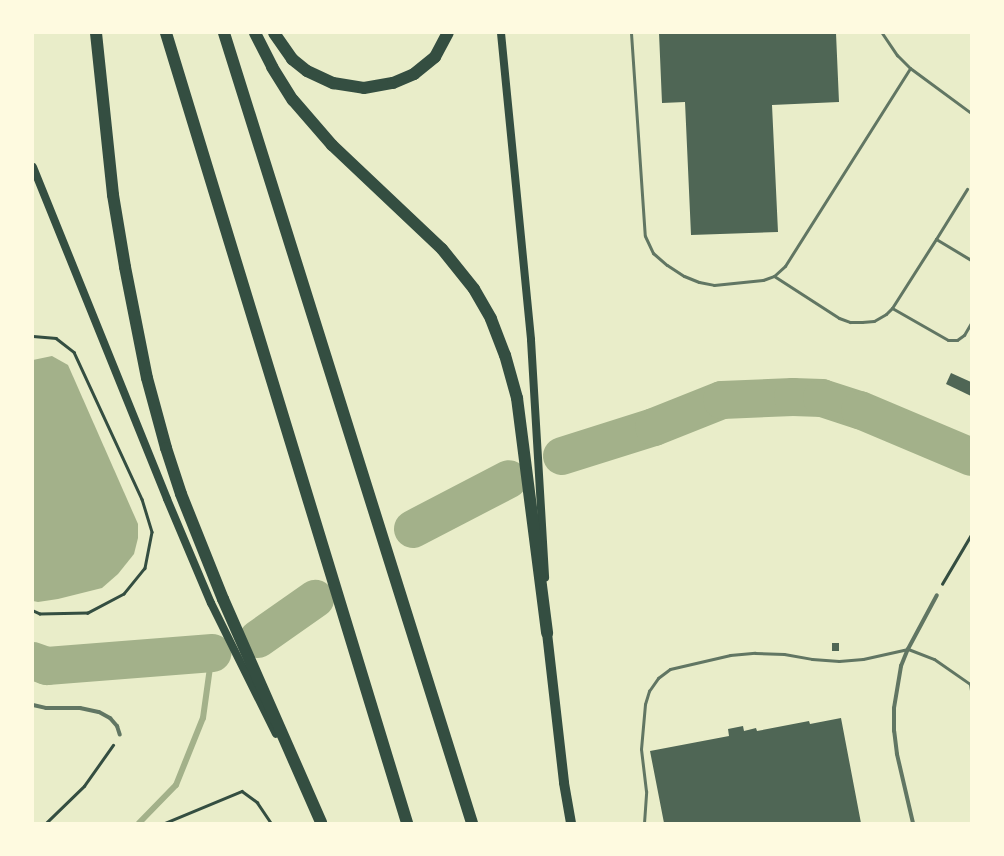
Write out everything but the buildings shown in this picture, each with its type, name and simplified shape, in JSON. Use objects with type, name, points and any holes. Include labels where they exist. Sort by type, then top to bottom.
[{"type":"highway","points":[[96,33],[113,195],[124,267],[147,378],[166,448],[234,639],[321,823]]},
{"type":"highway","points":[[166,33],[407,823]]},
{"type":"highway","points":[[224,33],[472,823]]},
{"type":"highway","points":[[255,33],[272,67],[293,100],[332,145],[442,249],[474,289],[491,319],[505,355],[517,398],[548,633]]},
{"type":"highway","points":[[274,33],[292,59],[307,71],[333,83],[364,88],[393,83],[414,74],[435,57],[448,33]]},
{"type":"main road","points":[[501,33],[531,340],[542,506],[548,633],[562,768],[571,823]]},
{"type":"main road","points":[[33,167],[167,499],[211,603],[234,639]]},
{"type":"street","points":[[912,823],[894,731],[896,686],[908,649],[937,595]]},
{"type":"street","points":[[33,705],[46,708],[80,708],[99,712],[110,718],[117,726],[120,735]]},
{"type":"lane","points":[[631,33],[645,236],[653,252],[684,276],[699,282],[714,285],[763,280],[774,276],[785,266],[910,68]]},
{"type":"lane","points":[[882,33],[897,55],[910,68],[971,113]]},
{"type":"lane","points":[[774,276],[839,318],[850,322],[874,321],[886,314],[892,308],[967,189]]},
{"type":"lane","points":[[936,239],[971,260]]},
{"type":"lane","points":[[892,308],[948,340],[957,340],[964,335],[971,323]]},
{"type":"lane","points":[[644,823],[646,790],[641,750],[645,704],[649,691],[658,678],[670,669],[730,655],[754,652],[839,661],[863,659],[908,649],[934,659],[970,684],[971,690]]},
{"type":"path","points":[[33,336],[56,338],[74,352],[142,499],[152,532],[145,568],[124,594],[88,613],[40,614],[33,611]]},
{"type":"path","points":[[937,595],[945,576],[971,535]]},
{"type":"path","points":[[46,823],[84,786],[120,735]]},
{"type":"path","points":[[165,823],[242,791],[257,802],[271,823]]},
{"type":"shaded area","points":[[52,356],[68,365],[138,524],[138,538],[134,554],[118,574],[102,588],[58,599],[38,602],[33,601],[33,360]]},
{"type":"waterway","points":[[562,456],[654,427],[722,400],[793,397],[822,398],[860,410],[971,457]]},
{"type":"waterway","points":[[413,529],[509,479]]},
{"type":"waterway","points":[[258,639],[315,599]]},
{"type":"waterway","points":[[139,823],[176,785],[203,718],[212,653]]},
{"type":"waterway","points":[[33,661],[47,666],[212,653]]}]
